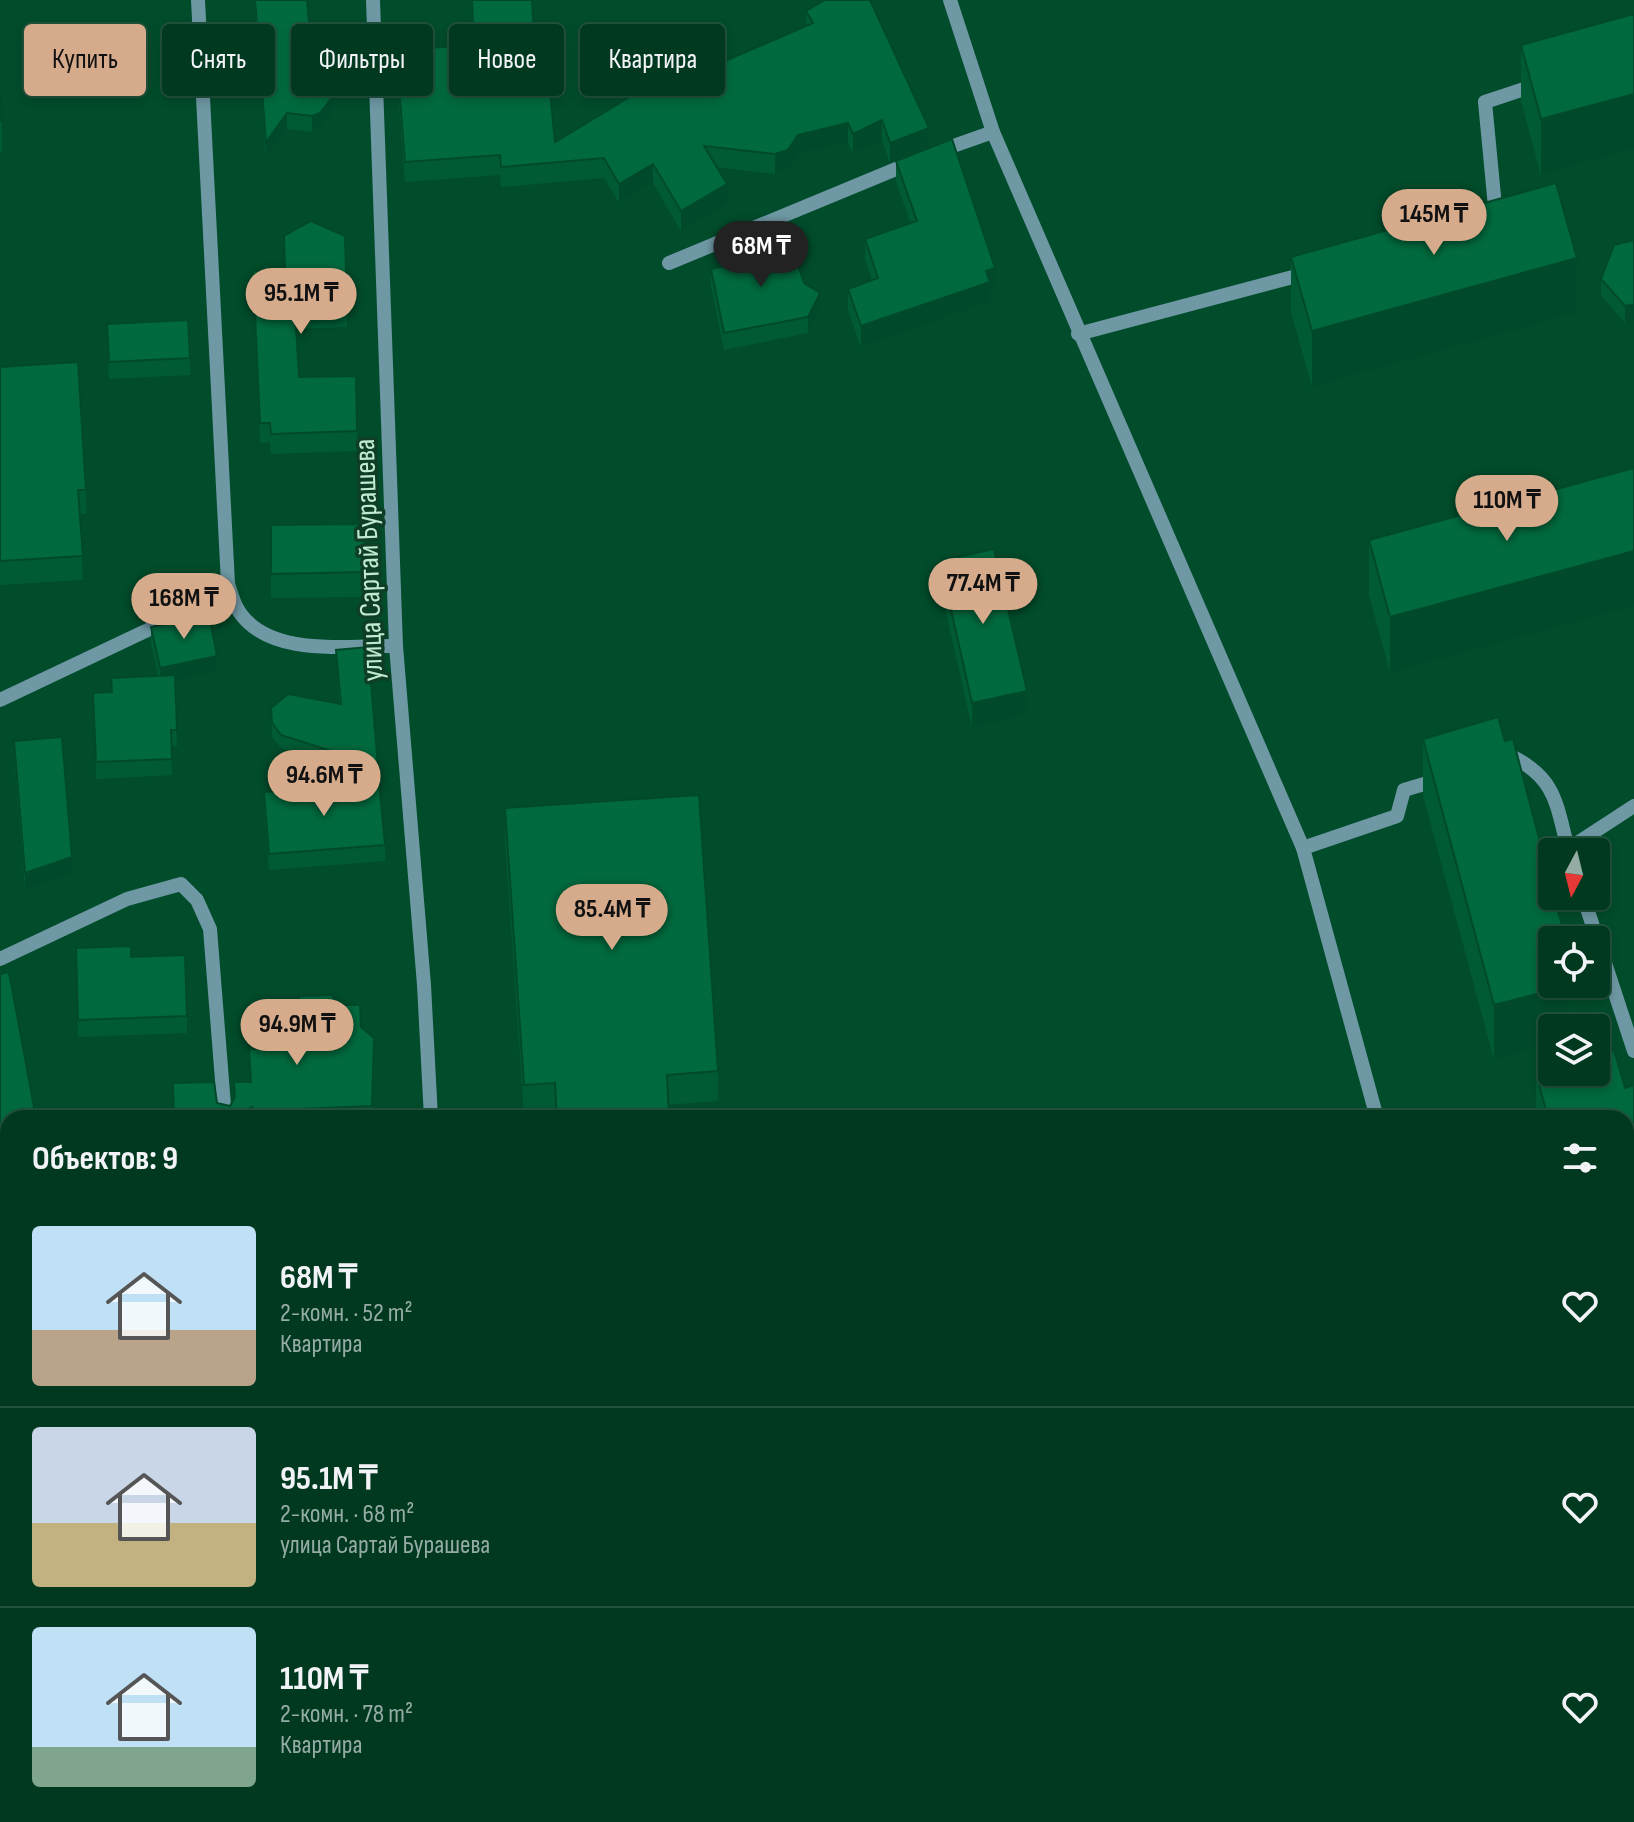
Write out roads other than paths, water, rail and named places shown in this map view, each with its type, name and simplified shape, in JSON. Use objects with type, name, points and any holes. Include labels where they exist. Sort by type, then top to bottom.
[{"type":"street","points":[[198,0],[228,584],[240,613],[265,636],[297,644],[396,646]]},
{"type":"street","name":"улица Сартай Бурашева","points":[[373,0],[396,646],[424,985],[431,1110]]},
{"type":"street","points":[[950,0],[993,132],[1303,848],[1375,1110]]},
{"type":"street","points":[[1481,222],[1496,218],[1485,102],[1560,77]]},
{"type":"street","points":[[669,263],[993,132]]},
{"type":"street","points":[[1078,334],[1323,270]]},
{"type":"street","points":[[0,700],[173,618],[228,584]]},
{"type":"street","points":[[1485,765],[1513,757],[1538,770],[1552,792],[1565,838]]},
{"type":"street","points":[[1303,848],[1397,816],[1404,790],[1458,774]]},
{"type":"street","points":[[1588,838],[1634,806]]},
{"type":"street","points":[[0,959],[127,899],[181,884],[197,900],[210,929],[224,1110]]},
{"type":"street","points":[[1588,910],[1634,1051]]}]
